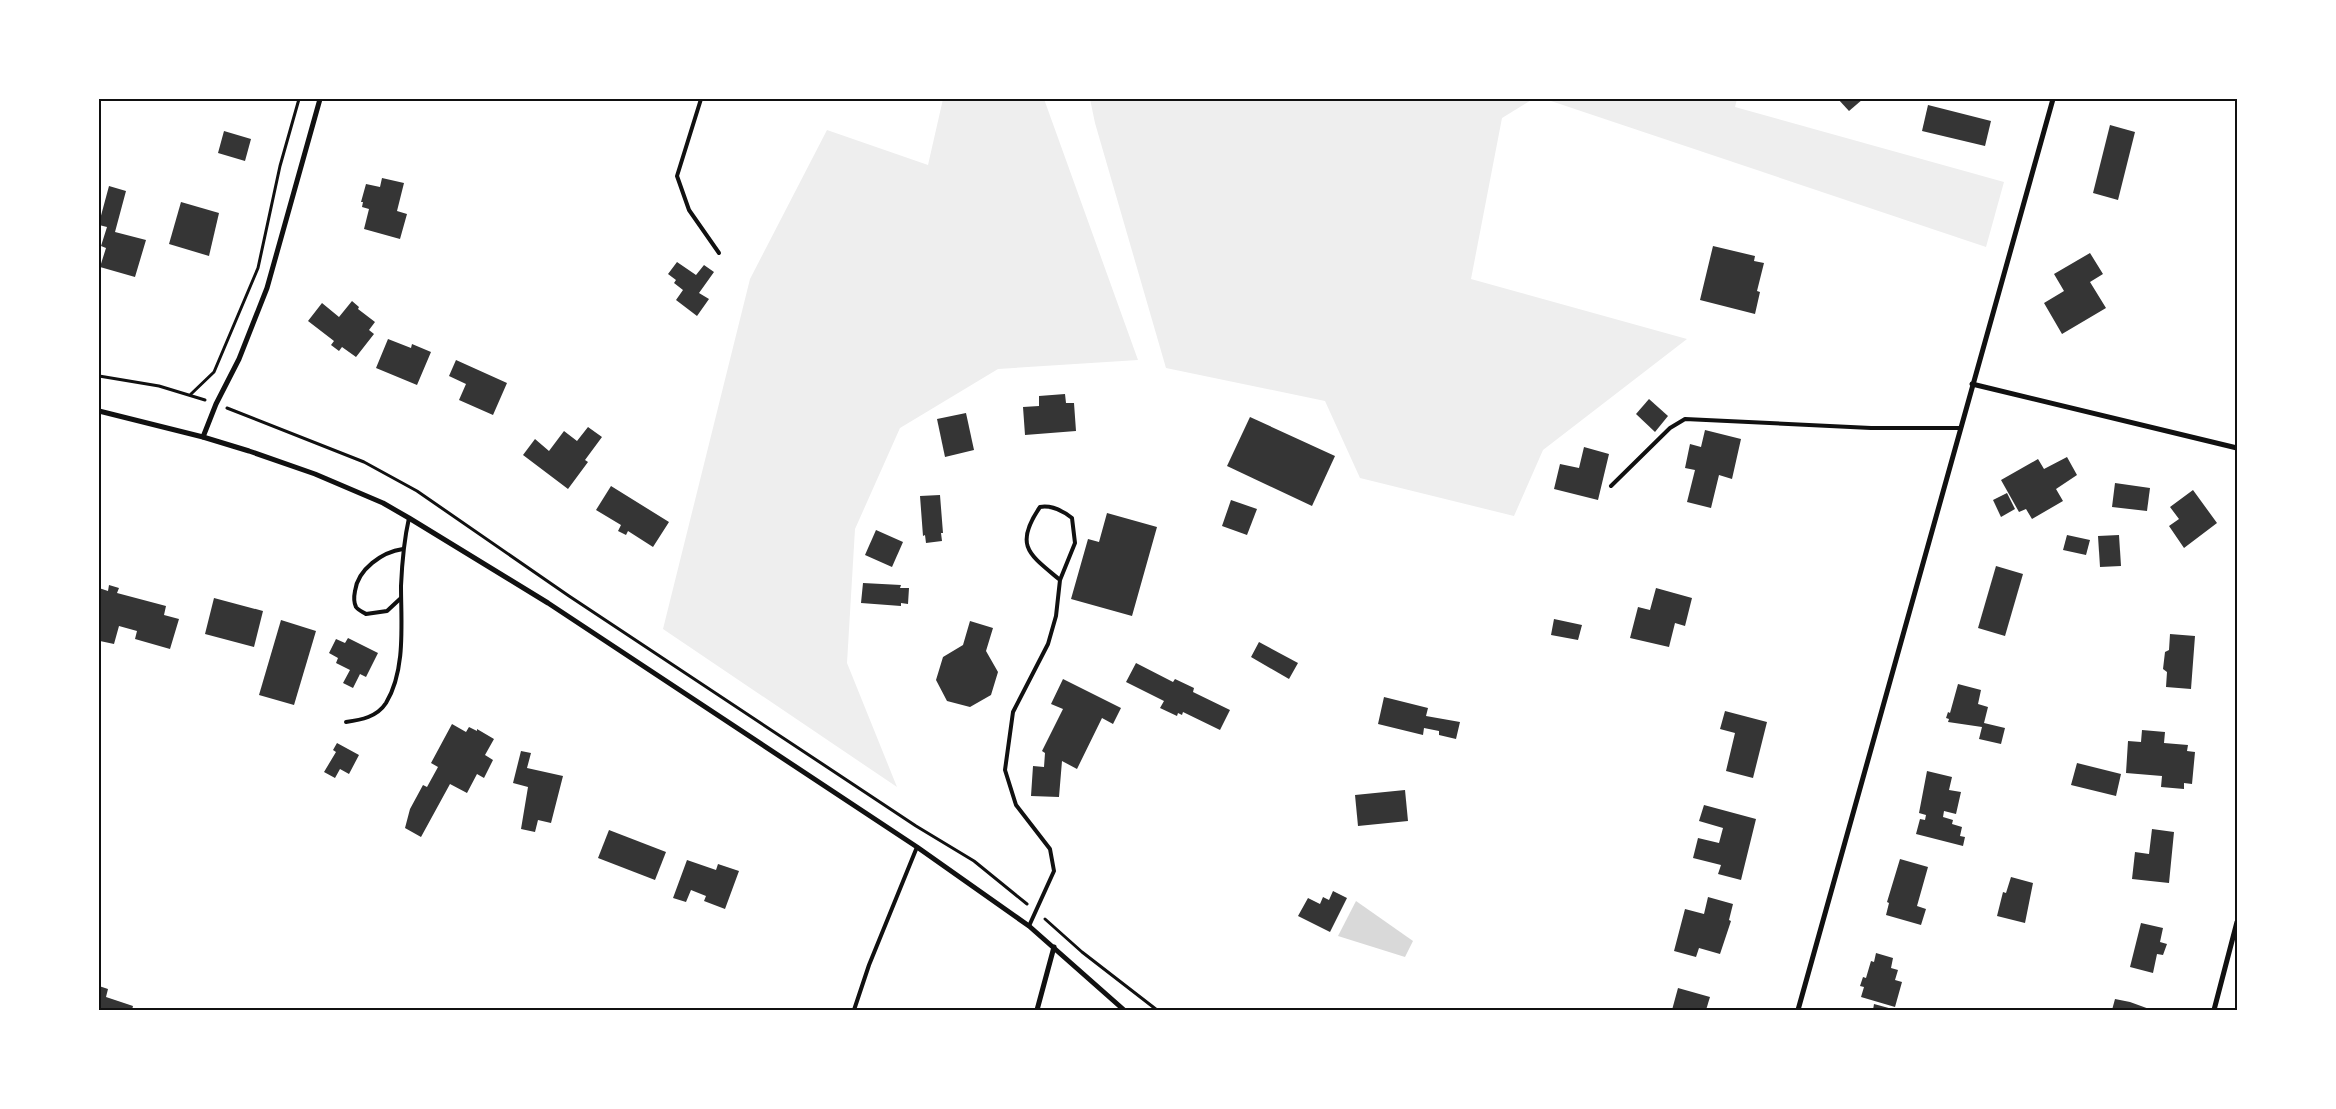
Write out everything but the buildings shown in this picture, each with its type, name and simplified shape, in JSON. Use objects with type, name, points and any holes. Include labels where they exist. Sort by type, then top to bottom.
[{"type":"street","points":[[203,437],[216,404],[239,359],[267,288],[320,99]]},
{"type":"street","points":[[1798,1010],[2053,99]]},
{"type":"street","points":[[1972,384],[2237,448]]},
{"type":"street","points":[[99,411],[203,437],[315,474],[383,503],[409,518],[548,603],[917,847],[1029,926],[1124,1010]]},
{"type":"street","points":[[2214,1010],[2237,922]]},
{"type":"street","points":[[1038,1010],[1054,947]]},
{"type":"lane","points":[[700,99],[677,176],[689,210],[719,254]]},
{"type":"lane","points":[[1611,486],[1670,428],[1685,419],[1871,428],[1960,428]]},
{"type":"lane","points":[[1029,926],[1054,871],[1050,849],[1016,805],[1005,770],[1013,712],[1048,644],[1056,616],[1060,580],[1075,544],[1072,518],[1061,510],[1046,506],[1040,507],[1027,530],[1026,545],[1032,557],[1060,580]]},
{"type":"lane","points":[[346,722],[367,719],[385,704],[396,680],[401,638],[403,549],[409,518]]},
{"type":"lane","points":[[401,598],[387,611],[366,614],[356,607],[354,597],[356,582],[364,571],[378,558],[392,550],[403,549]]},
{"type":"lane","points":[[854,1010],[869,965],[917,847]]},
{"type":"path","points":[[190,394],[214,372],[258,268],[280,166],[299,99]]},
{"type":"shaded area","points":[[943,99],[1044,99],[1138,360],[998,369],[900,428],[855,529],[847,663],[897,787],[663,629],[750,279],[827,130],[928,165]]},
{"type":"shaded area","points":[[1090,99],[1533,99],[1502,118],[1471,279],[1687,339],[1543,450],[1514,516],[1360,478],[1325,401],[1166,368],[1095,123]]},
{"type":"shaded area","points":[[1545,99],[1737,99],[1735,107],[2004,182],[1986,247]]},
{"type":"shaded area","points":[[1356,901],[1413,941],[1405,957],[1338,936]]}]
